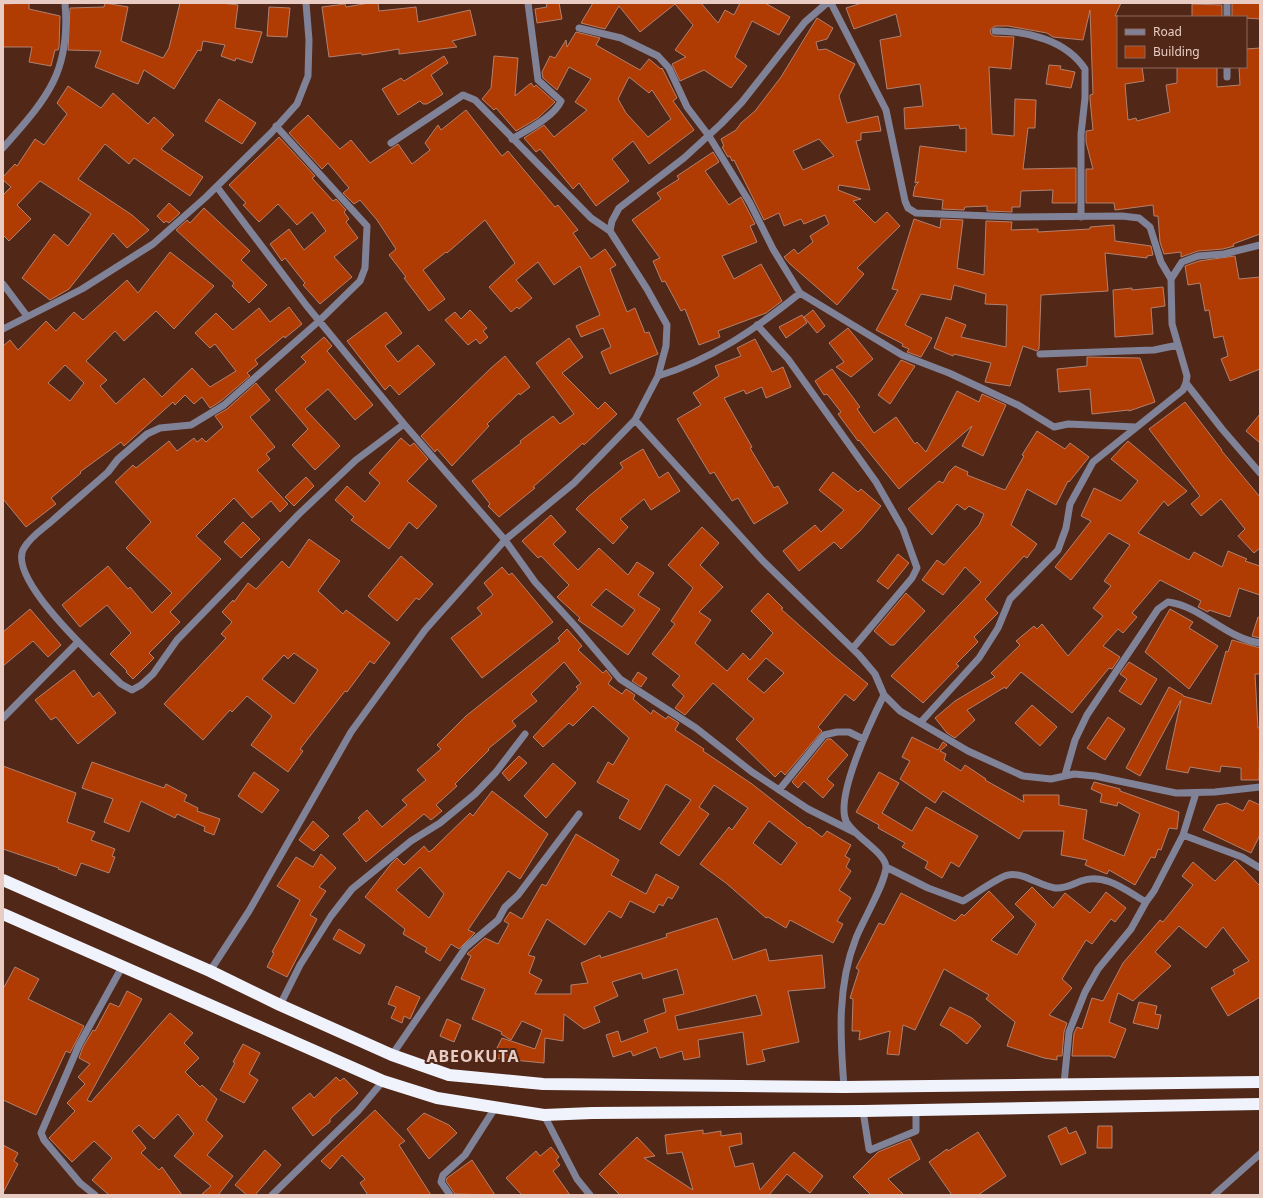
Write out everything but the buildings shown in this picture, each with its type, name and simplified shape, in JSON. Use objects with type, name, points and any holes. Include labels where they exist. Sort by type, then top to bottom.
[{"type":"highway","points":[[3,880],[210,971],[280,1005],[392,1055],[449,1075],[543,1084],[844,1087],[1260,1082]]},
{"type":"highway","points":[[3,914],[383,1081],[437,1098],[495,1108],[544,1115],[592,1113],[863,1111],[1260,1104]]},
{"type":"street","points":[[3,148],[52,86],[64,54],[67,18],[65,3]]},
{"type":"street","points":[[3,329],[82,289],[153,244],[217,187],[297,104],[308,76],[309,40],[306,3]]},
{"type":"street","points":[[512,139],[537,124],[559,107],[561,101],[538,80],[528,3]]},
{"type":"street","points":[[610,231],[612,220],[619,208],[684,158],[709,136],[742,102],[805,22],[827,3]]},
{"type":"street","points":[[831,3],[886,110],[899,179],[904,201],[908,208],[916,213],[1015,217],[1122,216],[1139,218],[1150,227],[1161,262],[1171,279],[1172,324],[1187,376],[1186,383],[1182,390],[1093,462],[1070,504],[1066,528],[1058,550],[1010,599],[998,628],[979,658],[920,723]]},
{"type":"street","points":[[1227,3],[1227,16]]},
{"type":"street","points":[[579,28],[621,38],[658,56],[669,68],[687,106],[709,136],[750,203],[772,248],[800,293],[902,355],[949,373],[1018,405],[1054,427],[1068,424],[1136,427]]},
{"type":"street","points":[[995,31],[1015,31],[1056,44],[1071,54],[1085,69],[1085,98],[1081,134],[1081,217]]},
{"type":"street","points":[[1227,68],[1227,77]]},
{"type":"street","points":[[210,971],[249,911],[351,732],[425,630],[505,540],[574,483],[635,420],[658,376],[666,346],[667,325],[647,289],[610,231],[591,218],[475,100],[463,95],[391,144]]},
{"type":"street","points":[[276,126],[367,226],[365,268],[360,281],[319,321],[224,405],[190,425],[160,428],[147,434],[118,459],[108,472],[34,535],[23,549],[20,560],[28,578],[49,611],[121,684],[132,690],[141,685],[153,674],[177,640],[299,514],[356,460],[404,424]]},
{"type":"street","points":[[217,187],[319,321],[404,424],[505,540],[535,582],[620,679],[696,728],[752,772],[779,790],[808,808],[854,832]]},
{"type":"street","points":[[1171,279],[1182,262],[1198,256],[1224,254],[1260,245]]},
{"type":"street","points":[[3,284],[27,316]]},
{"type":"street","points":[[658,376],[686,368],[769,319],[800,293]]},
{"type":"street","points":[[757,325],[788,359],[876,482],[903,529],[914,553],[918,568],[912,578],[853,648]]},
{"type":"street","points":[[1040,354],[1154,350],[1178,345]]},
{"type":"street","points":[[1186,383],[1222,429],[1260,473]]},
{"type":"street","points":[[635,420],[762,560],[853,648],[875,674],[884,695],[900,711],[920,723],[968,751],[1023,776],[1051,779],[1074,774],[1095,776],[1176,793],[1196,793],[1260,787]]},
{"type":"street","points":[[1066,775],[1075,740],[1087,715],[1158,609],[1168,602],[1180,603],[1234,636],[1260,643]]},
{"type":"street","points":[[3,718],[78,642]]},
{"type":"street","points":[[844,1087],[840,1009],[845,971],[856,938],[883,880],[886,867],[884,860],[854,832],[846,820],[845,800],[857,755],[884,695]]},
{"type":"street","points":[[779,790],[824,735],[837,732],[849,732],[863,739]]},
{"type":"street","points":[[280,1005],[300,964],[331,916],[352,888],[411,841],[440,822],[476,794],[496,772],[525,734]]},
{"type":"street","points":[[1064,1084],[1069,1032],[1085,992],[1098,969],[1131,929],[1154,891],[1183,835],[1196,793]]},
{"type":"street","points":[[392,1055],[466,947],[498,920],[505,906],[518,895],[579,814]]},
{"type":"street","points":[[1183,835],[1242,856],[1260,868]]},
{"type":"street","points":[[886,867],[928,888],[963,901],[1007,874],[1021,876],[1055,888],[1070,886],[1082,880],[1102,879],[1116,884],[1146,902]]},
{"type":"street","points":[[95,1195],[80,1183],[64,1162],[44,1140],[41,1133],[79,1045],[122,967]]},
{"type":"street","points":[[272,1195],[358,1111],[383,1081]]},
{"type":"street","points":[[450,1195],[441,1182],[443,1175],[465,1154],[495,1108]]},
{"type":"street","points":[[863,1111],[870,1150],[916,1131],[916,1110]]},
{"type":"street","points":[[544,1115],[577,1179],[590,1195]]},
{"type":"street","points":[[1214,1195],[1260,1154]]},
{"type":"district","name":"ABEOKUTA","points":[[473,1056]]}]
